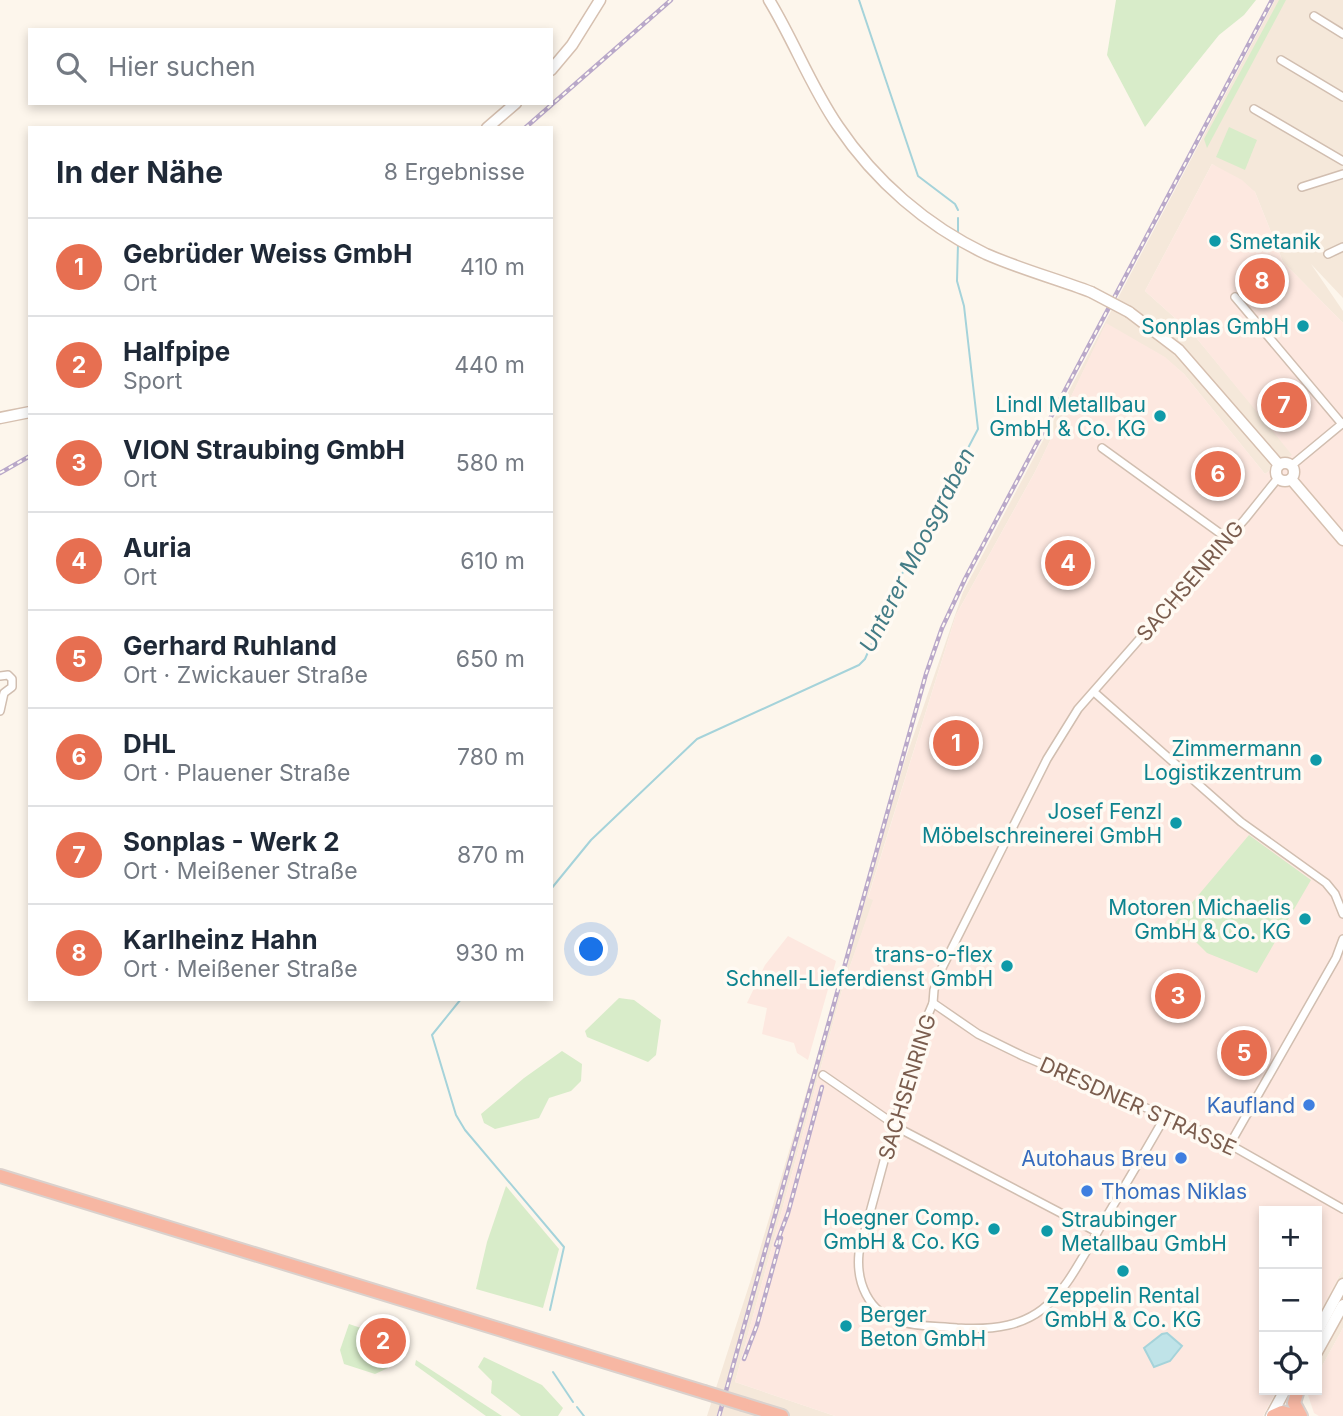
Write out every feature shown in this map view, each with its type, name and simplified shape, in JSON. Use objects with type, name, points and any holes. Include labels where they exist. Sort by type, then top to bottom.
[{"type":"highway","points":[[0,1176],[782,1416]]},
{"type":"highway","points":[[1278,1413],[1298,1416],[1294,1403],[1295,1395]]},
{"type":"street","points":[[553,68],[572,45],[600,0]]},
{"type":"street","points":[[769,0],[837,126],[861,157],[904,200],[940,228],[996,258],[1091,292],[1129,312],[1179,350],[1279,465]]},
{"type":"street","points":[[1314,16],[1343,34]]},
{"type":"street","points":[[1281,60],[1343,97]]},
{"type":"street","points":[[489,126],[514,105]]},
{"type":"street","points":[[1254,109],[1343,161]]},
{"type":"street","points":[[1302,187],[1343,174]]},
{"type":"street","points":[[1328,254],[1343,247]]},
{"type":"street","points":[[1234,297],[1342,424],[1291,466]]},
{"type":"street","points":[[0,418],[28,412]]},
{"type":"street","points":[[1102,448],[1228,539]]},
{"type":"street","points":[[1285,463],[1291,466],[1294,472],[1291,479],[1285,481],[1278,478],[1276,469],[1279,465],[1285,463]]},
{"type":"street","name":"SACHSENRING","points":[[1166,1115],[1069,1282],[1041,1312],[1006,1327],[971,1329],[919,1325],[892,1319],[882,1313],[865,1294],[860,1282],[859,1253],[940,972],[1047,759],[1066,726],[1278,478]]},
{"type":"street","points":[[1291,479],[1343,540]]},
{"type":"street","points":[[0,711],[2,692],[12,687],[12,679],[4,675]]},
{"type":"street","points":[[1094,692],[1241,822],[1322,880],[1335,894],[1343,914]]},
{"type":"street","points":[[1230,1144],[1336,958],[1343,939]]},
{"type":"street","name":"DRESDNER STRASSE","points":[[933,1003],[978,1034],[1023,1056],[1230,1144],[1343,1209]]},
{"type":"street","points":[[823,1075],[926,1143],[1097,1232]]},
{"type":"street","points":[[1322,1323],[1343,1284]]},
{"type":"street","points":[[1322,1343],[1343,1305]]},
{"type":"street","points":[[1278,1413],[1283,1395]]},
{"type":"street","points":[[1278,1413],[1292,1395]]},
{"type":"shaded area","points":[[1275,0],[1343,0],[1343,298],[1311,264],[1343,311],[1343,323],[1283,262],[1255,192],[1212,164],[1145,291],[1194,335],[1293,455],[1265,474],[1184,374],[1164,357],[1106,324],[1036,470],[956,615],[868,897],[874,899],[844,983],[735,1382],[835,1416],[707,1416],[752,1276],[904,763],[963,592]]},
{"type":"shaded area","points":[[1212,164],[1242,180],[1255,192],[1283,262],[1343,323],[1343,1269],[1322,1308],[1322,1206],[1259,1206],[1259,1395],[1274,1395],[1263,1416],[835,1416],[735,1382],[844,983],[873,900],[868,898],[956,615],[1036,470],[1106,323],[1165,357],[1184,374],[1265,474],[1292,455],[1194,335],[1145,291]]},
{"type":"shaded area","points":[[788,936],[836,961],[808,1060],[797,1053],[794,1043],[762,1034],[767,1008],[747,1003],[765,965]]},
{"type":"shaded area","points":[[1343,1269],[1343,1328],[1322,1366],[1322,1332],[1322,1308]]},
{"type":"shaded area","points":[[1343,1328],[1343,1416],[1319,1416],[1314,1413],[1308,1395],[1322,1395],[1322,1366]]},
{"type":"green space","points":[[1116,0],[1256,0],[1244,15],[1219,35],[1145,127],[1107,55]]},
{"type":"green space","points":[[1279,0],[1286,0],[1207,148],[1204,139]]},
{"type":"green space","points":[[1229,127],[1257,140],[1245,170],[1216,157]]},
{"type":"green space","points":[[1249,835],[1311,880],[1257,973],[1207,953],[1193,939],[1169,930]]},
{"type":"green space","points":[[619,998],[634,1000],[661,1020],[656,1055],[648,1062],[587,1037],[585,1031]]},
{"type":"green space","points":[[562,1051],[582,1064],[581,1081],[571,1091],[549,1098],[539,1118],[495,1129],[484,1123],[481,1114]]},
{"type":"green space","points":[[506,1186],[559,1249],[543,1308],[476,1289],[487,1242]]},
{"type":"green space","points":[[349,1324],[388,1337],[392,1353],[388,1368],[375,1374],[344,1364],[340,1350]]},
{"type":"green space","points":[[484,1357],[542,1385],[563,1408],[558,1416],[521,1416],[491,1393],[492,1381],[478,1367]]},
{"type":"green space","points":[[416,1360],[502,1416],[486,1416],[415,1365]]},
{"type":"water","points":[[1167,1333],[1182,1346],[1170,1361],[1154,1367],[1144,1348]]},
{"type":"waterway","name":"Unterer Moosgraben","points":[[859,0],[918,176],[955,204],[958,210]]},
{"type":"waterway","name":"Unterer Moosgraben","points":[[958,218],[958,235]]},
{"type":"waterway","name":"Unterer Moosgraben","points":[[553,887],[591,840],[697,739],[859,665],[865,659],[901,576],[978,429],[964,306],[957,281],[958,244]]},
{"type":"waterway","name":"Unterer Moosgraben","points":[[459,1001],[432,1035],[456,1115],[465,1130],[564,1247],[550,1310]]},
{"type":"waterway","points":[[553,1372],[573,1402]]},
{"type":"waterway","points":[[577,1407],[584,1416]]},
{"type":"railway","points":[[553,103],[671,0]]},
{"type":"railway","points":[[719,1416],[926,674],[942,628],[965,579],[1272,0]]},
{"type":"railway","points":[[527,126],[551,105]]},
{"type":"railway","points":[[0,473],[28,457]]},
{"type":"railway","points":[[776,1245],[788,1213],[822,1087]]},
{"type":"railway","points":[[744,1359],[757,1325],[781,1238]]},
{"type":"place","name":"Smetanik","points":[[1215,241]]},
{"type":"place","name":"Karlheinz Hahn","points":[[1262,281]]},
{"type":"place","name":"Sonplas GmbH","points":[[1303,326]]},
{"type":"place","name":"Sonplas - Werk 2","points":[[1284,405]]},
{"type":"place","name":"Lindl Metallbau GmbH & Co. KG","points":[[1160,416]]},
{"type":"place","name":"DHL","points":[[1218,474]]},
{"type":"place","name":"Auria","points":[[1068,563]]},
{"type":"place","name":"Gebrüder Weiss GmbH","points":[[956,743]]},
{"type":"place","name":"Zimmermann Logistikzentrum","points":[[1316,760]]},
{"type":"place","name":"Josef Fenzl Möbelschreinerei GmbH","points":[[1176,823]]},
{"type":"place","name":"Motoren Michaelis GmbH & Co. KG","points":[[1305,919]]},
{"type":"place","name":"trans-o-flex Schnell-Lieferdienst GmbH","points":[[1007,966]]},
{"type":"place","name":"VION Straubing GmbH","points":[[1178,996]]},
{"type":"place","name":"Gerhard Ruhland","points":[[1244,1053]]},
{"type":"place","name":"Kaufland","points":[[1309,1105]]},
{"type":"place","name":"Autohaus Breu","points":[[1181,1158]]},
{"type":"place","name":"Thomas Niklas","points":[[1087,1191]]},
{"type":"place","name":"Hoegner Comp. GmbH & Co. KG","points":[[994,1229]]},
{"type":"place","name":"Straubinger Metallbau GmbH","points":[[1047,1231]]},
{"type":"place","name":"Zeppelin Rental GmbH & Co. KG","points":[[1123,1271]]},
{"type":"place","name":"Berger Beton GmbH","points":[[846,1326]]},
{"type":"place","name":"Halfpipe","points":[[383,1341]]}]
